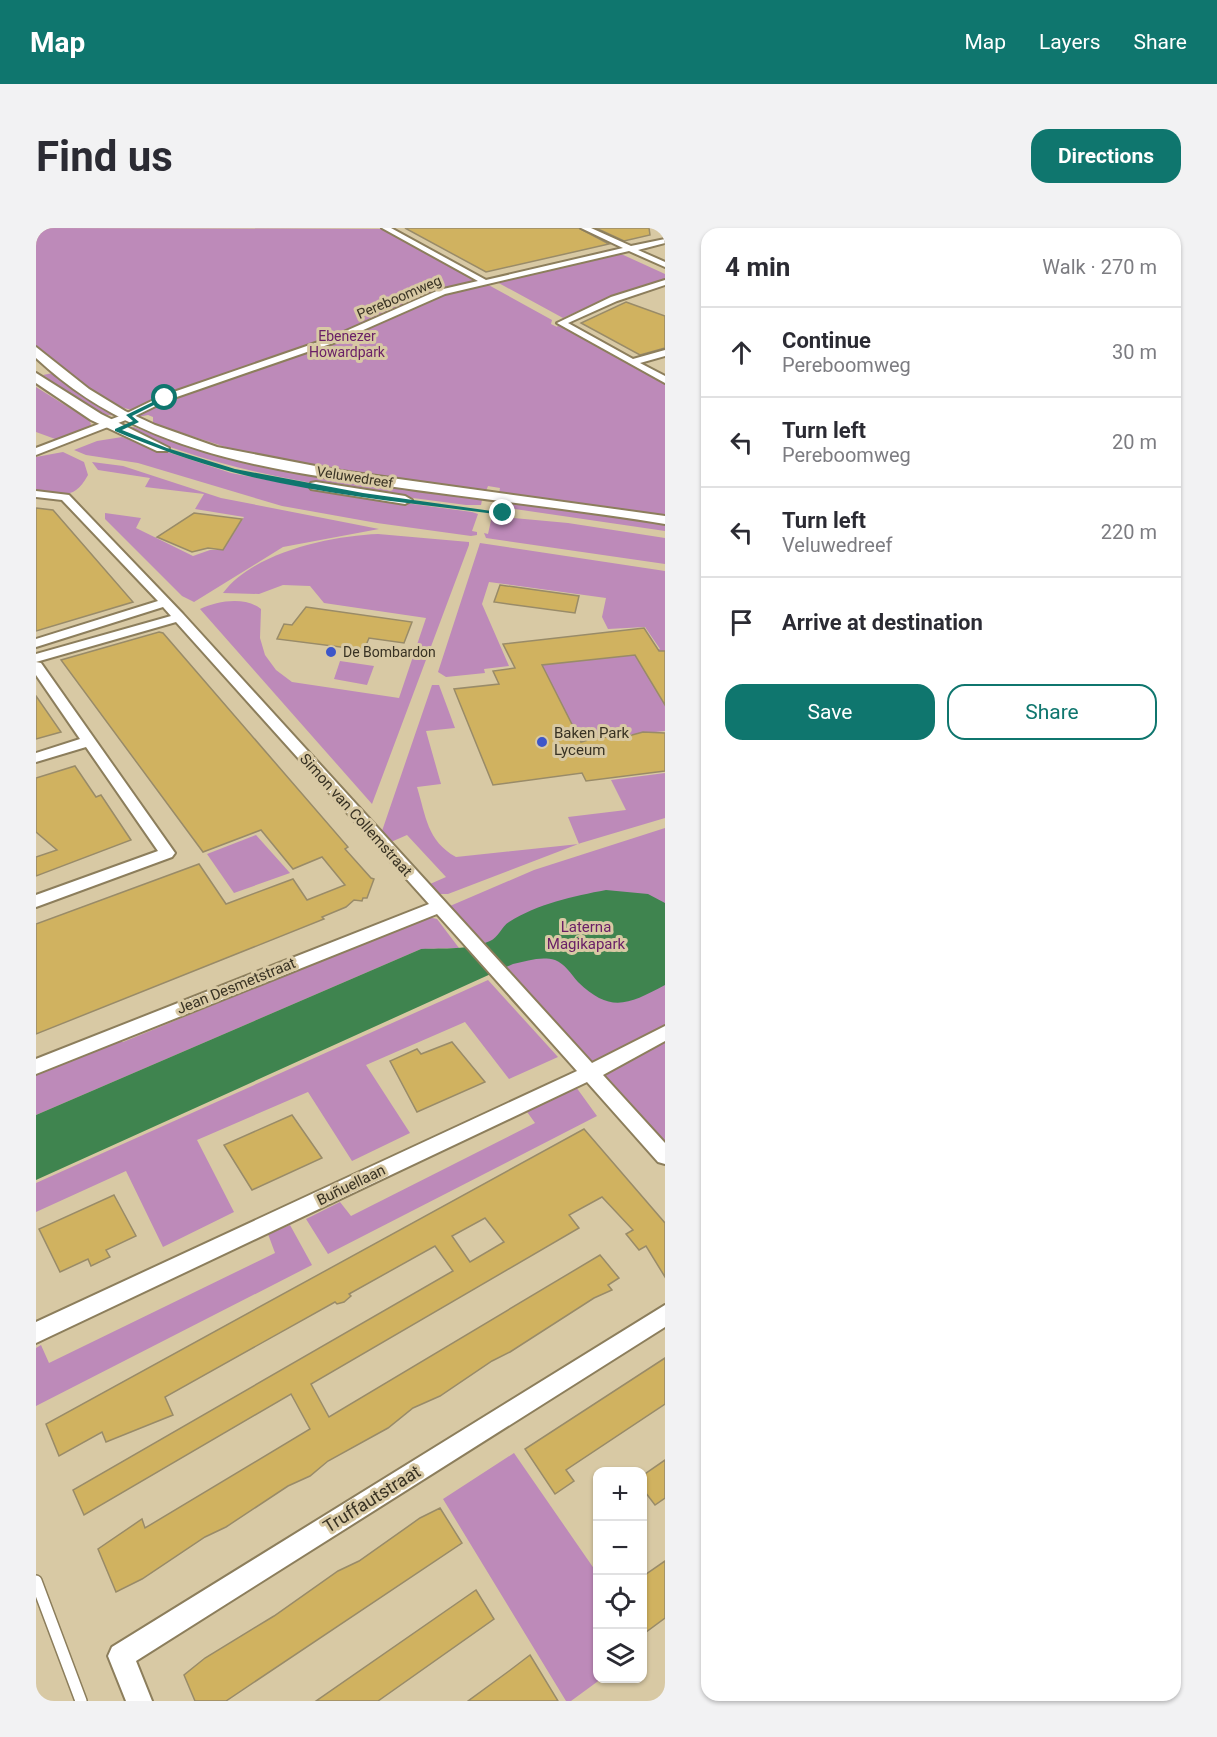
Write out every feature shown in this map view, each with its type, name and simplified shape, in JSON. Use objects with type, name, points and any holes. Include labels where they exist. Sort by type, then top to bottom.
[{"type":"main road","name":"Veluwedreef","points":[[36,351],[93,398],[133,419],[204,446],[252,460],[665,520]]},
{"type":"main road","name":"Veluwedreef","points":[[36,377],[71,404],[112,427],[165,449],[234,470],[363,495],[420,502]]},
{"type":"main road","points":[[595,525],[665,535]]},
{"type":"street","points":[[386,228],[483,281]]},
{"type":"street","points":[[587,228],[665,265]]},
{"type":"street","name":"Pereboomweg","points":[[36,452],[66,449],[112,427],[174,402],[185,392],[333,340],[442,292],[665,242]]},
{"type":"street","points":[[665,282],[614,299],[561,323],[665,380]]},
{"type":"street","points":[[633,362],[665,353]]},
{"type":"street","name":"Simon van Collemstraat","points":[[36,494],[65,497],[178,617],[665,1156]]},
{"type":"street","points":[[36,643],[165,603]]},
{"type":"street","points":[[36,658],[178,617]]},
{"type":"street","points":[[36,666],[87,742],[167,853],[36,901]]},
{"type":"street","points":[[36,758],[87,742]]},
{"type":"street","name":"Jean Desmetstraat","points":[[36,1067],[438,907]]},
{"type":"street","name":"Buñuellaan","points":[[36,1333],[590,1073],[665,1033]]},
{"type":"street","name":"Truffautstraat","points":[[139,1701],[121,1656],[665,1316]]},
{"type":"lane","points":[[36,1581],[81,1701]]},
{"type":"green space","name":"Ebenezer Howardpark","points":[[36,228],[385,229],[396,235],[391,236],[397,236],[479,283],[483,282],[552,320],[551,324],[557,327],[559,324],[665,383],[665,517],[511,496],[499,493],[500,488],[488,486],[486,491],[481,492],[257,457],[157,425],[153,423],[153,417],[148,415],[138,417],[143,413],[113,405],[84,387],[36,347]]},
{"type":"green space","points":[[619,253],[665,274],[665,279],[600,301],[563,318],[495,281]]},
{"type":"green space","points":[[53,373],[118,416],[100,414],[43,375]]},
{"type":"green space","points":[[36,387],[89,420],[91,424],[89,428],[58,440],[36,432]]},
{"type":"green space","points":[[134,427],[198,450],[246,463],[482,500],[481,505],[466,505],[358,490],[251,471],[154,442],[128,428]]},
{"type":"green space","points":[[122,437],[231,473],[346,495],[472,512],[478,514],[472,531],[477,532],[477,535],[377,523],[282,506],[138,463],[86,455],[74,450],[97,441]]},
{"type":"green space","points":[[63,452],[84,462],[88,475],[83,483],[78,489],[66,494],[36,490],[36,457]]},
{"type":"green space","points":[[92,462],[123,466],[221,498],[379,529],[283,547],[194,602],[182,596],[105,519],[105,513],[141,518],[136,528],[193,556],[210,550],[223,550],[244,517],[195,509],[204,494],[145,487],[150,478],[98,470]]},
{"type":"green space","points":[[509,501],[665,523],[665,531],[494,506],[496,502]]},
{"type":"green space","points":[[492,516],[568,523],[665,538],[665,564],[486,538],[484,533],[488,534]]},
{"type":"green space","points":[[378,534],[469,542],[469,545],[372,804],[200,609],[215,604],[239,601],[261,609],[260,638],[265,655],[276,670],[292,682],[399,698],[426,618],[324,603],[310,586],[283,585],[259,594],[223,593],[254,567],[294,549],[338,538]]},
{"type":"green space","points":[[480,543],[665,571],[665,731],[560,744],[535,665],[660,649],[645,627],[608,629],[602,617],[606,598],[489,582],[482,604],[509,666],[484,669],[485,673],[446,677],[438,672]]},
{"type":"green space","points":[[340,661],[374,666],[367,685],[334,679]]},
{"type":"green space","points":[[432,685],[439,685],[455,728],[426,731],[441,784],[417,787],[429,827],[446,851],[456,857],[578,844],[448,894],[438,894],[430,884],[446,877],[407,835],[391,842],[382,831]]},
{"type":"green space","points":[[665,773],[665,818],[579,844],[568,817],[626,810],[611,780]]},
{"type":"green space","name":"Laterna Magikapark","points":[[665,828],[665,1141],[450,906],[534,870]]},
{"type":"green space","points":[[256,835],[290,873],[234,893],[207,854]]},
{"type":"green space","points":[[428,917],[437,919],[459,948],[421,949],[36,1115],[36,1073],[118,1041],[123,1042]]},
{"type":"green space","points":[[488,980],[558,1057],[509,1079],[465,1022],[366,1065],[410,1133],[352,1161],[308,1092],[197,1140],[234,1212],[163,1247],[126,1171],[36,1212],[36,1183]]},
{"type":"green space","points":[[576,1087],[597,1116],[328,1254],[306,1219],[340,1202],[351,1216],[535,1123],[525,1109]]},
{"type":"green space","points":[[290,1225],[312,1265],[36,1406],[36,1348],[41,1345],[49,1363],[275,1253],[268,1234]]},
{"type":"green space","points":[[514,1453],[593,1567],[593,1683],[596,1683],[571,1701],[566,1701],[443,1499]]},
{"type":"shaded area","points":[[606,890],[648,894],[665,903],[665,985],[630,1001],[611,1002],[600,999],[590,992],[555,960],[539,959],[513,964],[36,1180],[36,1115],[421,949],[456,948],[482,944],[498,935],[509,922],[531,910],[569,898]]},
{"type":"building","points":[[405,228],[579,228],[609,244],[486,272]]},
{"type":"building","points":[[596,228],[649,228],[650,235],[624,241]]},
{"type":"building","points":[[626,302],[665,316],[665,348],[640,355],[581,323]]},
{"type":"building","points":[[36,508],[53,510],[133,602],[36,631]]},
{"type":"building","points":[[194,513],[242,519],[223,550],[208,548],[192,552],[157,537]]},
{"type":"building","points":[[500,585],[579,596],[575,613],[494,602]]},
{"type":"building","points":[[306,607],[412,622],[404,643],[369,638],[364,650],[277,639],[284,624],[292,625]]},
{"type":"building","points":[[644,628],[659,651],[665,651],[665,705],[635,655],[542,665],[581,742],[643,732],[665,733],[665,771],[586,781],[582,773],[493,785],[454,689],[499,684],[493,671],[515,668],[503,644]]},
{"type":"building","points":[[159,632],[163,633],[348,847],[345,849],[374,879],[367,898],[363,898],[362,901],[354,900],[346,907],[322,917],[324,919],[36,1034],[36,924],[199,864],[226,904],[293,879],[307,900],[345,885],[322,857],[293,869],[261,830],[203,852],[61,660]]},
{"type":"building","points":[[36,696],[61,732],[36,739]]},
{"type":"building","points":[[75,766],[96,797],[101,795],[131,840],[36,876],[36,857],[57,850],[36,832],[36,778]]},
{"type":"building","points":[[452,1042],[485,1082],[417,1112],[390,1061],[417,1049],[421,1054]]},
{"type":"building","points":[[292,1115],[322,1158],[252,1190],[224,1145]]},
{"type":"building","points":[[584,1129],[665,1223],[665,1277],[646,1246],[639,1250],[626,1234],[633,1230],[602,1197],[569,1215],[579,1228],[311,1384],[329,1417],[600,1255],[619,1278],[608,1285],[612,1290],[594,1298],[440,1396],[413,1408],[388,1428],[328,1461],[310,1476],[288,1486],[142,1579],[116,1592],[98,1549],[142,1519],[145,1528],[310,1429],[291,1394],[84,1515],[73,1490],[453,1271],[435,1246],[349,1294],[351,1296],[344,1302],[337,1304],[335,1302],[165,1397],[173,1415],[106,1442],[102,1432],[59,1456],[46,1424]],"holes":[[[485,1218],[504,1242],[470,1262],[452,1236]]]},
{"type":"building","points":[[114,1195],[136,1236],[106,1250],[110,1257],[91,1266],[88,1259],[60,1272],[39,1229]]},
{"type":"building","points":[[665,1358],[665,1404],[566,1470],[574,1481],[555,1494],[525,1449]]},
{"type":"building","points":[[665,1460],[665,1498],[655,1505],[647,1495],[647,1473]]},
{"type":"building","points":[[440,1508],[462,1543],[226,1701],[195,1701],[184,1675],[205,1658],[274,1616],[338,1571],[359,1561],[420,1518]]},
{"type":"building","points":[[665,1561],[665,1618],[647,1631],[647,1575]]},
{"type":"building","points":[[476,1590],[494,1619],[378,1701],[316,1701]]},
{"type":"building","points":[[530,1655],[558,1701],[468,1701],[509,1671]]},
{"type":"place","name":"De Bombardon","points":[[331,652]]},
{"type":"place","name":"Baken Park Lyceum","points":[[542,742]]},
{"type":"route","points":[[165,398],[128,416],[137,421],[117,430],[165,449],[234,470],[363,495],[503,513]]}]
